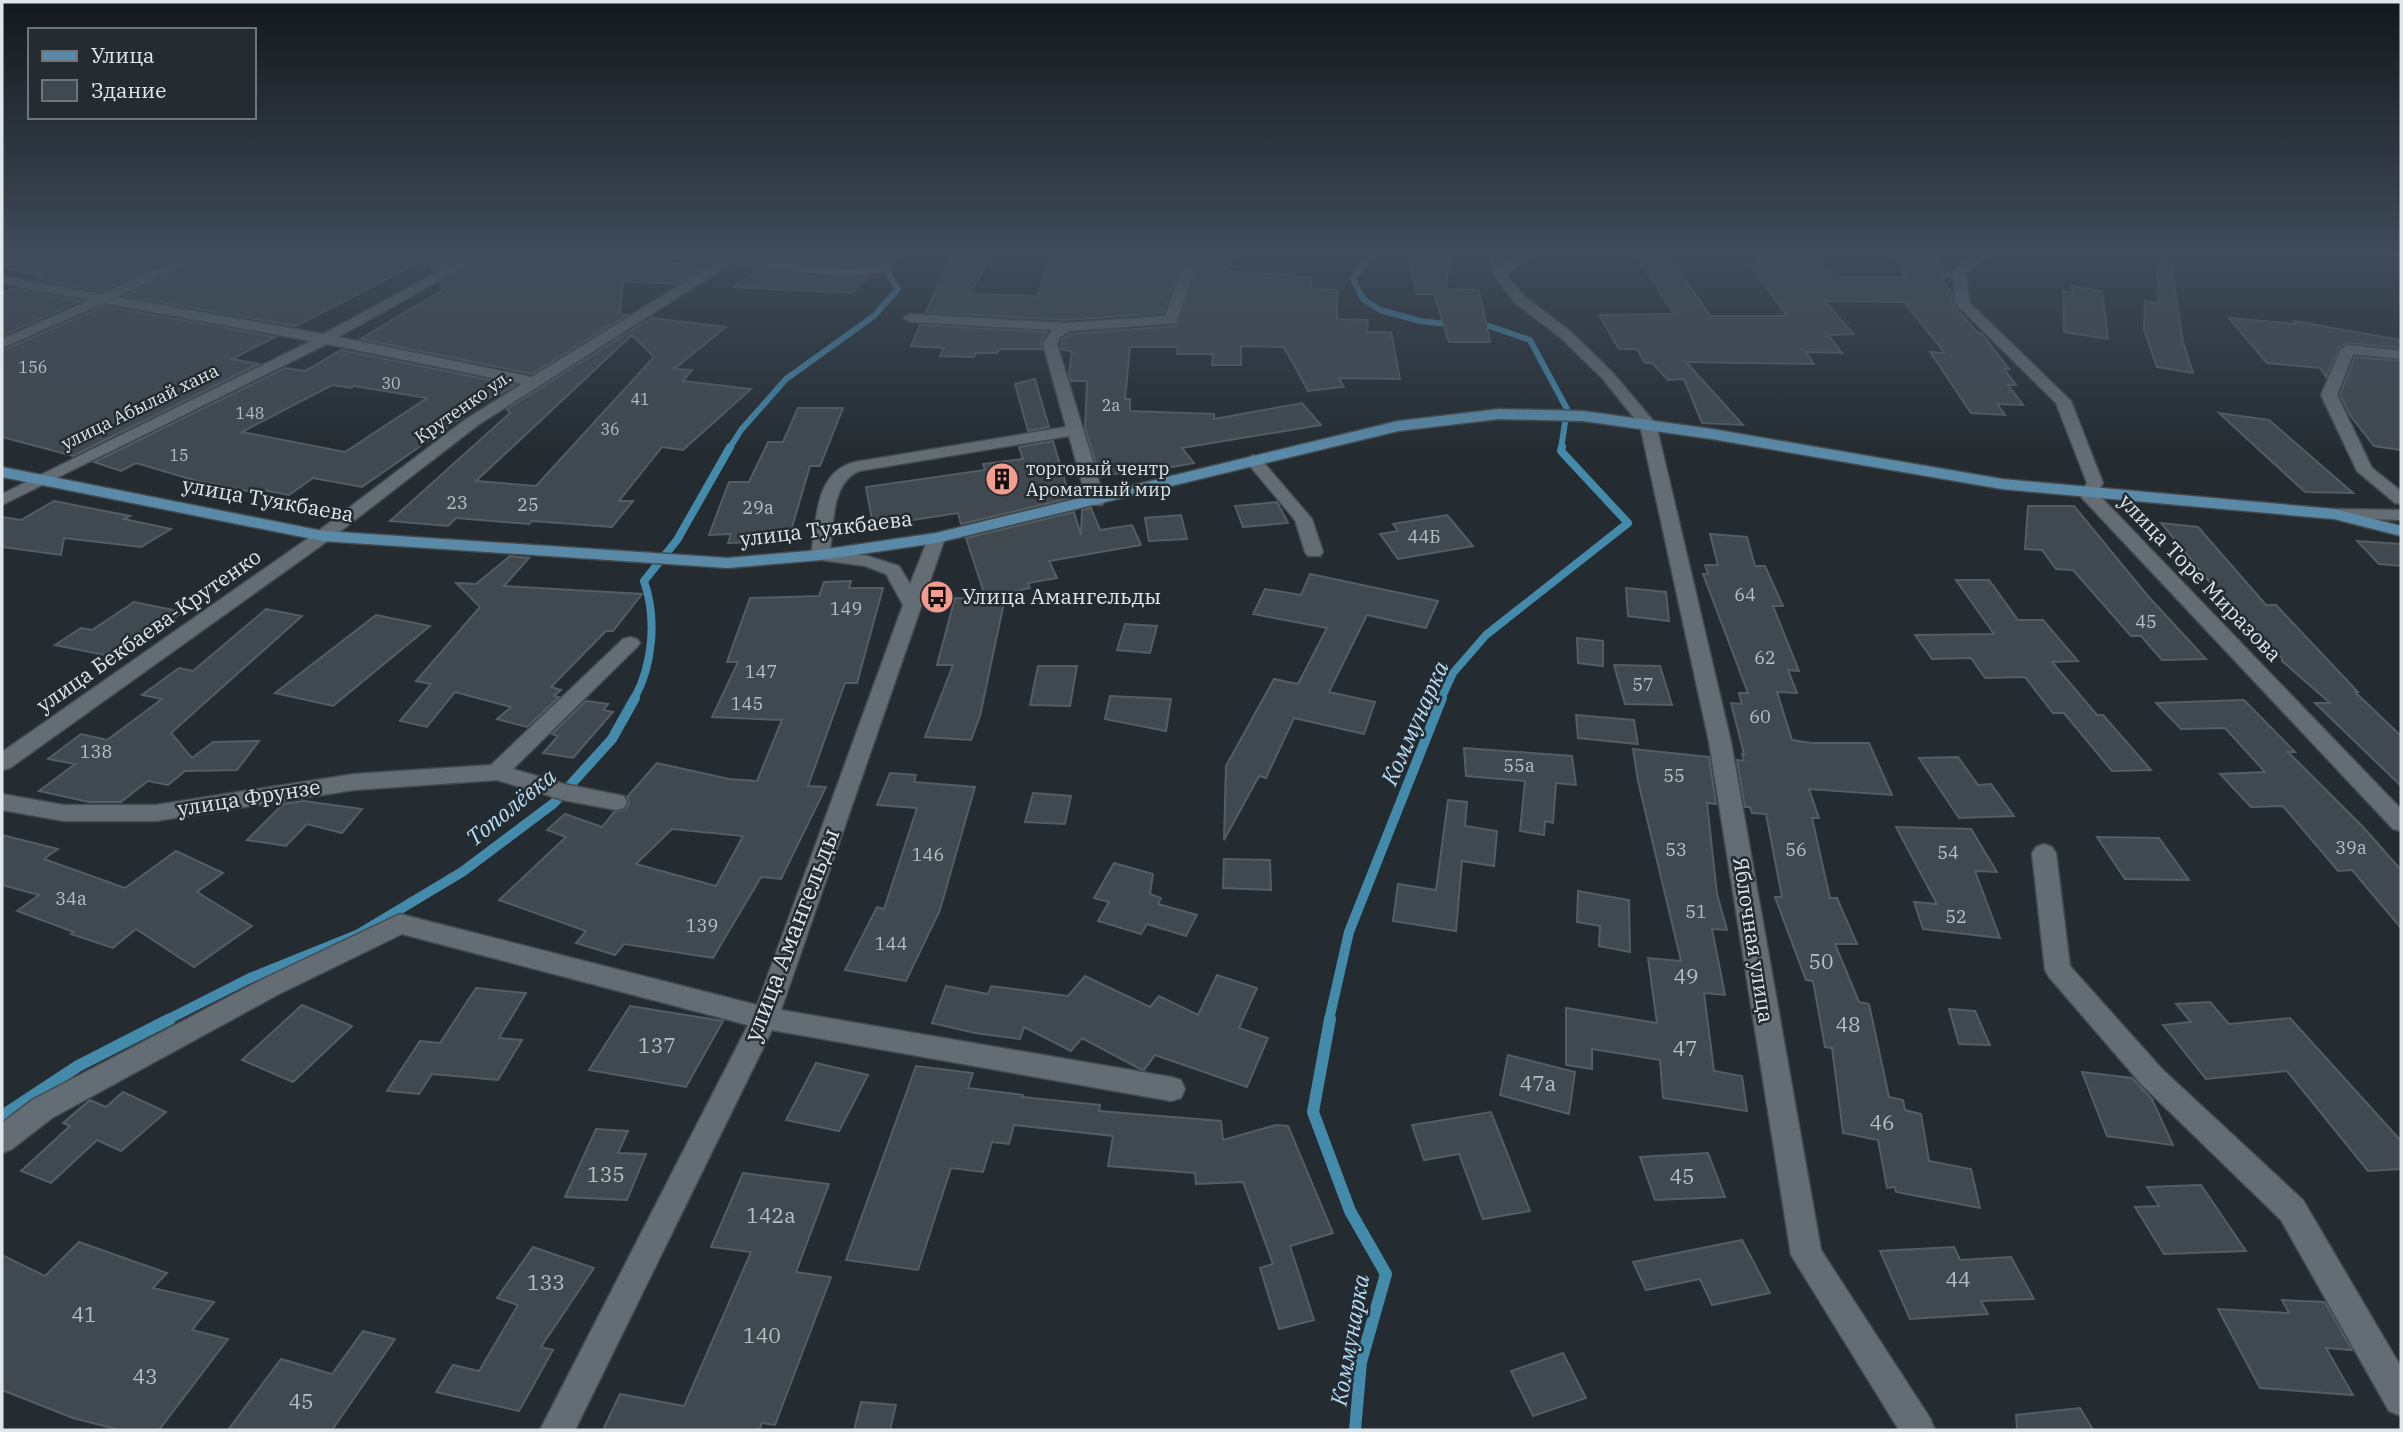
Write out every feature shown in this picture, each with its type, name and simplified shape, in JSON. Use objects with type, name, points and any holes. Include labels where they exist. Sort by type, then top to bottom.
[{"type":"main road","name":"улица Туякбаева","points":[[2,472],[323,536],[729,563],[820,555],[936,538],[1398,426],[1451,418],[1536,413],[1648,424],[2002,484],[2088,494],[2334,514],[2401,531]]},
{"type":"street","points":[[2,344],[56,320]]},
{"type":"street","points":[[215,320],[326,339],[533,382]]},
{"type":"street","name":"улица Абылай хана","points":[[2,500],[361,320]]},
{"type":"street","name":"Крутенко ул.","points":[[323,536],[472,422],[632,320]]},
{"type":"street","points":[[942,320],[1066,327],[1171,320]]},
{"type":"street","points":[[1546,320],[1565,334],[1607,375],[1648,424]]},
{"type":"street","name":"улица Торе Миразова","points":[[1979,320],[2063,401],[2095,483],[2088,494],[2401,823]]},
{"type":"street","points":[[1066,327],[1054,334],[1050,344],[1096,501]]},
{"type":"street","points":[[2401,355],[2348,349],[2329,395],[2365,471],[2401,499]]},
{"type":"street","name":"Яблочная улица","points":[[1648,424],[1720,742],[1806,1255],[1918,1430]]},
{"type":"street","points":[[912,605],[893,570],[868,561],[820,555],[831,487],[843,472],[855,467],[1075,430]]},
{"type":"street","points":[[1253,460],[1303,519],[1314,552]]},
{"type":"street","points":[[2334,514],[2401,515]]},
{"type":"street","name":"улица Бекбаева-Крутенко","points":[[2,763],[323,536]]},
{"type":"street","name":"улица Амангельды","points":[[557,1430],[765,1018],[936,538]]},
{"type":"street","points":[[498,772],[630,643]]},
{"type":"street","name":"улица Фрунзе","points":[[2,802],[64,813],[156,813],[354,782],[498,772],[563,792],[616,802]]},
{"type":"street","points":[[2044,853],[2058,970],[2152,1077],[2292,1210],[2401,1399]]},
{"type":"street","points":[[2,1140],[54,1102],[270,987],[400,924],[765,1018],[1171,1089]]},
{"type":"building","points":[[2,320],[38,320],[2,336]]},
{"type":"building","points":[[73,320],[180,320],[275,337],[232,359],[259,364],[73,456],[2,437],[2,351]]},
{"type":"building","points":[[261,320],[308,320],[296,326]]},
{"type":"building","points":[[392,320],[619,320],[532,374],[360,339]]},
{"type":"building","points":[[648,320],[726,327],[674,369],[692,370],[683,381],[751,389],[683,450],[662,447],[619,501],[633,501],[612,527],[456,518],[448,526],[390,521],[510,413],[507,409]],"holes":[[[632,335],[654,357],[536,486],[476,481]]]},
{"type":"building","points":[[1178,320],[1368,320],[1367,332],[1391,332],[1400,379],[1339,378],[1344,387],[1308,391],[1284,347],[1241,346],[1241,365],[1212,365],[1213,354],[1177,354],[1178,347],[1130,347],[1125,399],[1130,399],[1130,411],[1214,414],[1214,419],[1302,403],[1321,425],[1182,448],[1194,463],[1167,468],[1164,464],[1100,477],[1085,428],[1087,381],[1071,381],[1069,373],[1072,352],[1061,349],[1062,339],[1070,334],[1176,326]]},
{"type":"building","points":[[1442,320],[1485,320],[1490,342],[1449,342]]},
{"type":"building","points":[[1602,320],[1841,320],[1854,334],[1828,335],[1842,353],[1806,352],[1814,364],[1686,362],[1743,425],[1702,423],[1684,379],[1668,380],[1652,363],[1645,363],[1637,349],[1619,349]]},
{"type":"building","points":[[1918,320],[1966,320],[1982,334],[2009,369],[2004,369],[2016,385],[2008,385],[2023,405],[1997,404],[2005,415],[1971,413],[1930,352],[1945,353]]},
{"type":"building","points":[[2064,320],[2106,320],[2108,339],[2064,332]]},
{"type":"building","points":[[2144,320],[2180,320],[2183,342],[2193,373],[2157,367],[2144,330]]},
{"type":"building","points":[[2231,320],[2295,324],[2294,321],[2401,340],[2401,348],[2347,343],[2339,348],[2326,377],[2320,368],[2267,363]]},
{"type":"building","points":[[920,325],[1047,332],[1041,343],[1042,349],[999,349],[997,353],[976,353],[974,357],[940,356],[944,348],[911,346]]},
{"type":"building","points":[[341,350],[515,385],[497,396],[495,394],[362,487],[313,478],[289,495],[263,490],[258,493],[197,481],[136,463],[121,471],[94,462],[285,368],[305,371]],"holes":[[[332,385],[351,388],[354,386],[427,398],[345,452],[242,432]]]},
{"type":"building","points":[[2355,357],[2401,361],[2401,450],[2374,446],[2350,415],[2340,395]]},
{"type":"building","points":[[1035,379],[1049,427],[1028,431],[1015,384]]},
{"type":"building","points":[[798,408],[843,408],[820,466],[810,466],[788,541],[728,543],[731,534],[709,535],[729,482],[749,482],[768,442],[783,442]]},
{"type":"building","points":[[2219,413],[2269,420],[2353,493],[2305,492]]},
{"type":"building","name":"торговый чентр Ароматный мир","points":[[1053,441],[1070,498],[961,524],[958,513],[873,526],[866,487],[985,470],[983,464],[1023,459],[1019,447]]},
{"type":"building","points":[[54,501],[130,516],[124,519],[171,529],[141,547],[64,538],[61,555],[2,547],[2,517],[21,520]]},
{"type":"building","points":[[1277,502],[1288,523],[1243,527],[1235,506]]},
{"type":"building","points":[[2028,506],[2074,506],[2147,595],[2206,659],[2162,660],[2141,636],[2131,636],[2073,570],[2056,569],[2042,550],[2025,549]]},
{"type":"building","points":[[1091,508],[1100,530],[1132,525],[1141,545],[1049,561],[1057,578],[1028,583],[1030,588],[1006,593],[980,716],[971,740],[925,737],[953,665],[937,665],[955,598],[986,599],[966,538],[1074,512],[1081,535],[1082,510]]},
{"type":"building","points":[[1181,515],[1187,539],[1149,541],[1145,518]]},
{"type":"building","points":[[1447,515],[1473,546],[1398,559],[1380,534],[1398,531],[1393,524]]},
{"type":"building","points":[[2161,523],[2198,527],[2266,605],[2276,605],[2358,692],[2355,692],[2401,736],[2401,786],[2315,703],[2330,703],[2282,661],[2282,658],[2256,638]]},
{"type":"building","points":[[1710,534],[1747,537],[1755,566],[1765,566],[1783,606],[1773,606],[1799,671],[1788,670],[1797,693],[1777,692],[1792,740],[1812,743],[1869,743],[1892,795],[1809,789],[1819,818],[1812,818],[1830,898],[1837,898],[1857,944],[1835,944],[1859,1002],[1869,1004],[1889,1097],[1903,1100],[1905,1110],[1921,1114],[1929,1161],[1971,1169],[1980,1208],[1896,1192],[1895,1187],[1887,1188],[1878,1140],[1843,1133],[1832,1048],[1825,1047],[1813,981],[1806,980],[1775,897],[1782,897],[1766,814],[1752,813],[1750,807],[1745,807],[1737,760],[1744,761],[1744,754],[1731,703],[1742,704],[1739,693],[1748,693],[1703,574],[1708,574],[1705,565],[1718,565]]},
{"type":"building","points":[[2357,541],[2401,544],[2401,566],[2379,564]]},
{"type":"building","points":[[510,556],[529,558],[504,586],[642,594],[613,631],[606,631],[551,687],[561,690],[554,696],[559,697],[527,727],[497,719],[511,707],[455,692],[427,727],[400,721],[431,684],[416,681],[480,607],[456,583],[476,584]]},
{"type":"building","points":[[1310,574],[1438,601],[1426,628],[1367,615],[1329,692],[1375,702],[1364,734],[1294,718],[1266,778],[1259,776],[1224,840],[1226,766],[1274,679],[1298,684],[1327,628],[1253,614],[1265,589],[1301,595]]},
{"type":"building","points":[[1956,580],[1989,580],[2018,620],[2043,620],[2078,661],[2052,662],[2097,715],[2103,715],[2151,770],[2112,771],[2064,713],[2053,713],[2025,677],[1985,678],[1971,658],[1932,659],[1915,635],[1994,634]]},
{"type":"building","points":[[851,581],[849,588],[883,588],[857,683],[845,683],[808,786],[826,787],[781,879],[761,877],[713,958],[624,944],[615,955],[576,943],[586,931],[499,900],[566,837],[547,830],[565,814],[602,827],[614,812],[626,809],[629,803],[627,797],[657,763],[729,779],[757,781],[782,720],[712,717],[738,662],[727,662],[750,598],[819,596],[824,582]],"holes":[[[672,829],[743,836],[716,886],[636,864]]]},
{"type":"building","points":[[1626,588],[1666,592],[1669,621],[1628,616]]},
{"type":"building","points":[[134,602],[183,612],[114,657],[55,645],[81,628],[92,630]]},
{"type":"building","points":[[266,609],[302,616],[171,733],[192,758],[213,742],[259,741],[237,770],[185,771],[168,785],[148,781],[121,802],[89,802],[39,791],[75,764],[48,759],[81,734],[107,740],[162,699],[142,695],[179,668],[193,671]]},
{"type":"building","points":[[376,615],[430,626],[333,706],[275,693]]},
{"type":"building","points":[[1125,624],[1157,626],[1150,653],[1117,650]]},
{"type":"building","points":[[1577,638],[1603,641],[1603,666],[1578,663]]},
{"type":"building","points":[[1614,665],[1660,666],[1672,705],[1625,704]]},
{"type":"building","points":[[1038,666],[1077,666],[1070,706],[1030,705]]},
{"type":"building","points":[[1110,696],[1171,699],[1166,731],[1105,719]]},
{"type":"building","points":[[2244,700],[2295,752],[2288,752],[2364,828],[2401,870],[2401,928],[2352,870],[2338,871],[2283,806],[2251,807],[2220,774],[2265,772],[2225,728],[2181,729],[2156,703]]},
{"type":"building","points":[[586,701],[608,704],[603,710],[613,712],[573,758],[543,753],[558,736],[552,734]]},
{"type":"building","points":[[1576,715],[1634,720],[1638,744],[1578,738]]},
{"type":"building","points":[[1464,748],[1572,756],[1576,785],[1556,783],[1553,823],[1545,821],[1544,835],[1520,831],[1525,781],[1466,776]]},
{"type":"building","points":[[1633,749],[1709,757],[1716,804],[1707,803],[1717,894],[1727,930],[1712,929],[1725,995],[1704,993],[1714,1071],[1742,1076],[1747,1111],[1663,1098],[1660,1060],[1592,1049],[1592,1069],[1566,1065],[1566,1008],[1657,1023],[1648,958],[1681,961],[1638,781]]},
{"type":"building","points":[[1958,757],[1978,785],[1991,784],[2014,816],[1959,818],[1919,758]]},
{"type":"building","points":[[890,773],[916,775],[914,782],[975,787],[940,910],[906,981],[845,970],[877,907],[884,909],[917,808],[877,805]]},
{"type":"building","points":[[1033,793],[1071,796],[1065,824],[1025,822]]},
{"type":"building","points":[[1448,800],[1467,802],[1465,826],[1497,831],[1494,866],[1462,861],[1456,931],[1393,921],[1398,884],[1436,890]]},
{"type":"building","points":[[304,801],[362,809],[342,833],[307,824],[286,846],[247,840],[283,804]]},
{"type":"building","points":[[1896,827],[1971,829],[1997,872],[1975,871],[2000,938],[1923,929],[1914,902],[1937,904]]},
{"type":"building","points":[[2,835],[58,849],[44,859],[125,888],[176,851],[223,873],[197,892],[252,926],[194,967],[136,929],[113,948],[71,934],[74,932],[17,911],[39,895],[2,885]]},
{"type":"building","points":[[2097,837],[2159,838],[2189,880],[2125,879]]},
{"type":"building","points":[[1224,859],[1270,860],[1271,890],[1223,888]]},
{"type":"building","points":[[1114,863],[1153,874],[1150,894],[1161,898],[1158,904],[1197,915],[1186,936],[1147,924],[1141,934],[1098,921],[1109,902],[1094,898]]},
{"type":"building","points":[[1578,891],[1629,900],[1630,952],[1599,946],[1600,926],[1577,922]]},
{"type":"building","points":[[1217,975],[1257,988],[1239,1028],[1268,1038],[1247,1087],[1155,1055],[1144,1070],[1140,1069],[1082,1038],[1071,1051],[1024,1027],[1020,1039],[975,1033],[932,1023],[946,986],[988,994],[991,986],[1068,996],[1085,976],[1150,1007],[1159,996],[1198,1015]]},
{"type":"building","points":[[476,988],[526,993],[499,1038],[522,1040],[498,1080],[432,1074],[419,1094],[387,1091],[420,1041],[440,1043]]},
{"type":"building","points":[[2210,1002],[2229,1024],[2290,1018],[2401,1141],[2401,1169],[2368,1171],[2287,1071],[2206,1079],[2163,1025],[2191,1022],[2176,1004]]},
{"type":"building","points":[[302,1005],[352,1026],[293,1082],[242,1060]]},
{"type":"building","points":[[630,1006],[723,1021],[686,1087],[589,1070]]},
{"type":"building","points":[[1949,1009],[1975,1011],[1990,1045],[1959,1044]]},
{"type":"building","points":[[1508,1055],[1575,1072],[1569,1114],[1500,1095]]},
{"type":"building","points":[[816,1063],[868,1075],[839,1131],[786,1120]]},
{"type":"building","points":[[916,1066],[973,1073],[968,1088],[1100,1105],[1099,1111],[1221,1121],[1223,1140],[1276,1125],[1288,1126],[1333,1233],[1290,1246],[1314,1320],[1279,1329],[1260,1268],[1273,1264],[1243,1182],[1196,1184],[1195,1173],[1108,1166],[1113,1136],[1014,1125],[1009,1144],[992,1142],[983,1172],[951,1168],[918,1270],[846,1260]]},
{"type":"building","points":[[2082,1072],[2132,1078],[2152,1099],[2173,1145],[2107,1136]]},
{"type":"building","points":[[123,1092],[166,1112],[121,1151],[97,1140],[51,1183],[21,1171],[70,1126],[63,1123],[90,1100],[106,1107]]},
{"type":"building","points":[[1491,1112],[1530,1211],[1483,1219],[1459,1154],[1424,1160],[1412,1125]]},
{"type":"building","points":[[596,1129],[628,1131],[618,1153],[646,1154],[627,1200],[565,1197]]},
{"type":"building","points":[[1708,1153],[1725,1197],[1655,1200],[1640,1157]]},
{"type":"building","points":[[743,1173],[829,1184],[796,1272],[831,1277],[775,1425],[762,1423],[759,1430],[603,1430],[620,1394],[684,1406],[751,1252],[711,1247]]},
{"type":"building","points":[[2201,1185],[2246,1251],[2164,1254],[2135,1207],[2159,1206],[2147,1187]]},
{"type":"building","points":[[1742,1240],[1770,1293],[1712,1305],[1700,1279],[1646,1290],[1633,1262]]},
{"type":"building","points":[[79,1242],[167,1273],[153,1288],[214,1302],[192,1330],[228,1339],[159,1430],[120,1430],[73,1418],[2,1390],[2,1255],[45,1276]]},
{"type":"building","points":[[533,1247],[594,1268],[541,1347],[553,1350],[519,1411],[436,1392],[453,1365],[479,1371],[518,1305],[497,1298]]},
{"type":"building","points":[[1954,1247],[1960,1260],[2011,1257],[2034,1299],[1981,1301],[1988,1314],[1910,1319],[1880,1251]]},
{"type":"building","points":[[2282,1300],[2325,1302],[2352,1350],[2326,1348],[2353,1395],[2260,1388],[2218,1309],[2289,1313]]},
{"type":"building","points":[[363,1331],[395,1339],[332,1430],[228,1430],[281,1359],[332,1374]]},
{"type":"building","points":[[1563,1353],[1586,1398],[1533,1416],[1511,1371]]},
{"type":"building","points":[[861,1402],[896,1405],[890,1430],[854,1430]]},
{"type":"building","points":[[2080,1408],[2093,1430],[2017,1430],[2016,1415]]},
{"type":"waterway","name":"Тополёвка","points":[[729,449],[741,430],[786,379],[869,320]]},
{"type":"waterway","name":"Коммунарка","points":[[1416,320],[1455,325]]},
{"type":"waterway","name":"Коммунарка","points":[[1476,326],[1489,326],[1530,340],[1567,409],[1561,449]]},
{"type":"waterway","name":"Тополёвка","points":[[634,699],[645,671],[651,641],[651,610],[644,581],[677,540],[730,447]]},
{"type":"waterway","name":"Коммунарка","points":[[1441,699],[1453,673],[1486,635],[1628,523],[1561,451],[1562,447]]},
{"type":"waterway","name":"Тополёвка","points":[[167,1020],[250,978],[357,935],[462,872],[554,803],[612,739],[635,698]]},
{"type":"waterway","name":"Коммунарка","points":[[1329,1020],[1349,932],[1442,698]]},
{"type":"waterway","name":"Тополёвка","points":[[2,1116],[78,1066],[170,1019]]},
{"type":"waterway","name":"Коммунарка","points":[[1330,1019],[1313,1112],[1350,1211],[1386,1274],[1361,1362],[1355,1430]]},
{"type":"place","name":"торговый чентр Ароматный мир","points":[[1002,479]]},
{"type":"place","name":"Улица Амангельды","points":[[937,597]]}]
